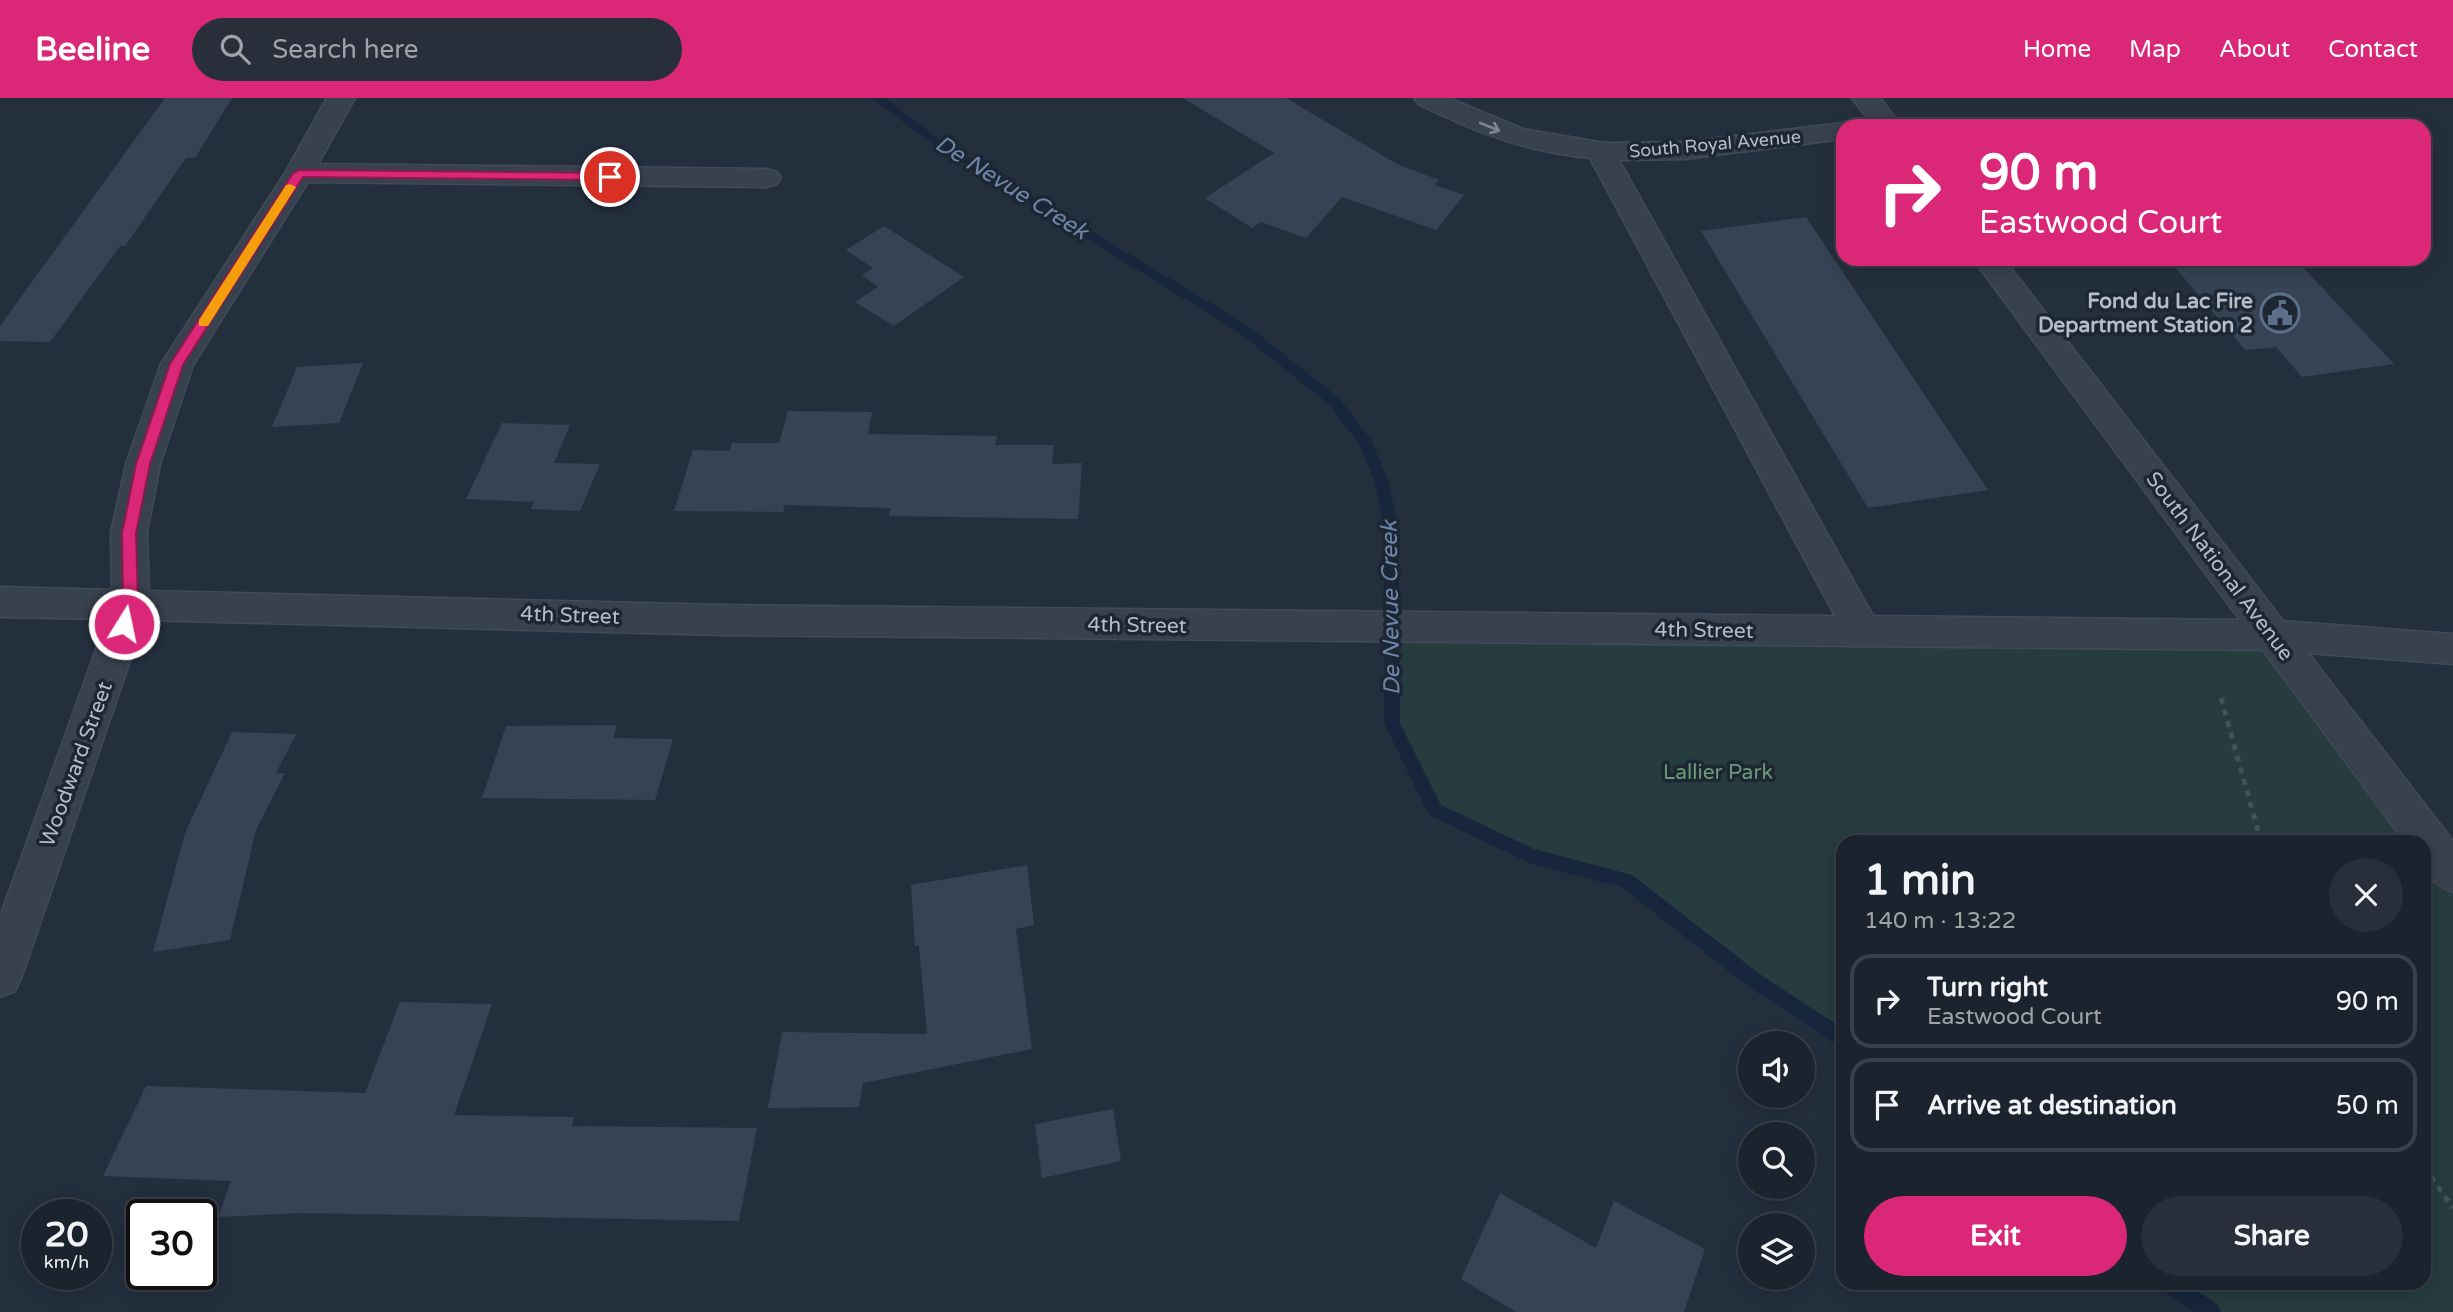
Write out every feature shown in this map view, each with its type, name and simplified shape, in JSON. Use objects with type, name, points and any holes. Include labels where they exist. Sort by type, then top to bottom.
[{"type":"street","name":"Woodward Street","points":[[0,976],[111,667],[131,603],[129,533],[143,464],[177,364],[299,173],[341,98]]},
{"type":"street","name":"South Royal Avenue","points":[[1428,98],[1502,132],[1550,145],[1601,152],[1676,151],[1836,132]]},
{"type":"street","points":[[1866,98],[1882,119]]},
{"type":"street","points":[[1601,152],[1862,631]]},
{"type":"street","points":[[299,173],[767,178]]},
{"type":"street","name":"South National Avenue","points":[[1993,266],[2424,835]]},
{"type":"street","name":"4th Street","points":[[0,601],[723,620],[2274,635],[2453,649]]},
{"type":"street","name":"South National Avenue","points":[[2431,844],[2453,873]]},
{"type":"path","points":[[2221,698],[2259,835]]},
{"type":"path","points":[[2431,1177],[2453,1208]]},
{"type":"green space","name":"Lallier Park","points":[[1392,627],[2274,635],[2425,835],[1836,835],[1836,1035],[1755,981],[1626,880],[1539,857],[1435,810],[1392,723]]},
{"type":"green space","name":"Lallier Park","points":[[2431,843],[2453,872],[2453,1312],[2211,1312],[2179,1290],[2431,1290]]},
{"type":"building","points":[[165,98],[232,98],[195,158],[186,158],[125,246],[120,246],[50,342],[0,341],[0,326]]},
{"type":"building","points":[[1183,98],[1286,98],[1397,164],[1439,180],[1434,185],[1464,195],[1436,230],[1342,197],[1306,238],[1261,222],[1252,228],[1205,198],[1274,153]]},
{"type":"building","points":[[1806,217],[1836,266],[1839,266],[1988,490],[1868,508],[1701,231]]},
{"type":"building","points":[[884,226],[964,277],[894,326],[855,302],[878,287],[862,275],[873,268],[846,250]]},
{"type":"building","name":"Fond du Lac Fire Department Station 2","points":[[2174,266],[2302,266],[2394,364],[2302,377],[2276,347],[2245,350]]},
{"type":"building","points":[[363,363],[339,423],[272,427],[297,367]]},
{"type":"building","points":[[788,411],[872,412],[868,434],[997,436],[995,445],[1054,445],[1052,464],[1082,463],[1078,519],[889,516],[891,508],[785,505],[783,512],[674,511],[693,450],[730,451],[732,443],[779,443]]},
{"type":"building","points":[[502,423],[570,425],[554,463],[600,464],[580,511],[531,509],[534,502],[466,499]]},
{"type":"building","points":[[617,725],[613,738],[673,739],[655,800],[482,798],[506,726]]},
{"type":"building","points":[[232,732],[296,734],[276,773],[285,773],[256,830],[230,940],[153,952],[185,833]]},
{"type":"building","points":[[1027,865],[1034,925],[1016,929],[1032,1049],[863,1083],[859,1107],[768,1108],[782,1032],[927,1034],[919,946],[915,946],[911,885]]},
{"type":"building","points":[[400,1002],[492,1004],[454,1115],[574,1117],[572,1126],[757,1128],[739,1221],[301,1213],[218,1217],[231,1181],[103,1176],[146,1086],[365,1093]]},
{"type":"building","points":[[1113,1109],[1121,1161],[1042,1178],[1035,1124]]},
{"type":"building","points":[[1500,1193],[1596,1248],[1614,1201],[1705,1249],[1684,1312],[1516,1312],[1461,1279]]},
{"type":"waterway","name":"De Nevue Creek","points":[[878,98],[939,144],[1242,328],[1335,402],[1366,444],[1382,482],[1391,530],[1392,723],[1435,810],[1531,856],[1626,880],[1755,981],[1836,1035]]},
{"type":"waterway","name":"De Nevue Creek","points":[[2179,1290],[2211,1312]]},
{"type":"slow traffic","points":[[203,323],[290,187]]},
{"type":"place","name":"Fond du Lac Fire Department Station 2","points":[[2280,313]]},
{"type":"route","points":[[124,624],[131,603],[129,533],[143,464],[177,364],[299,173],[610,177]]}]
